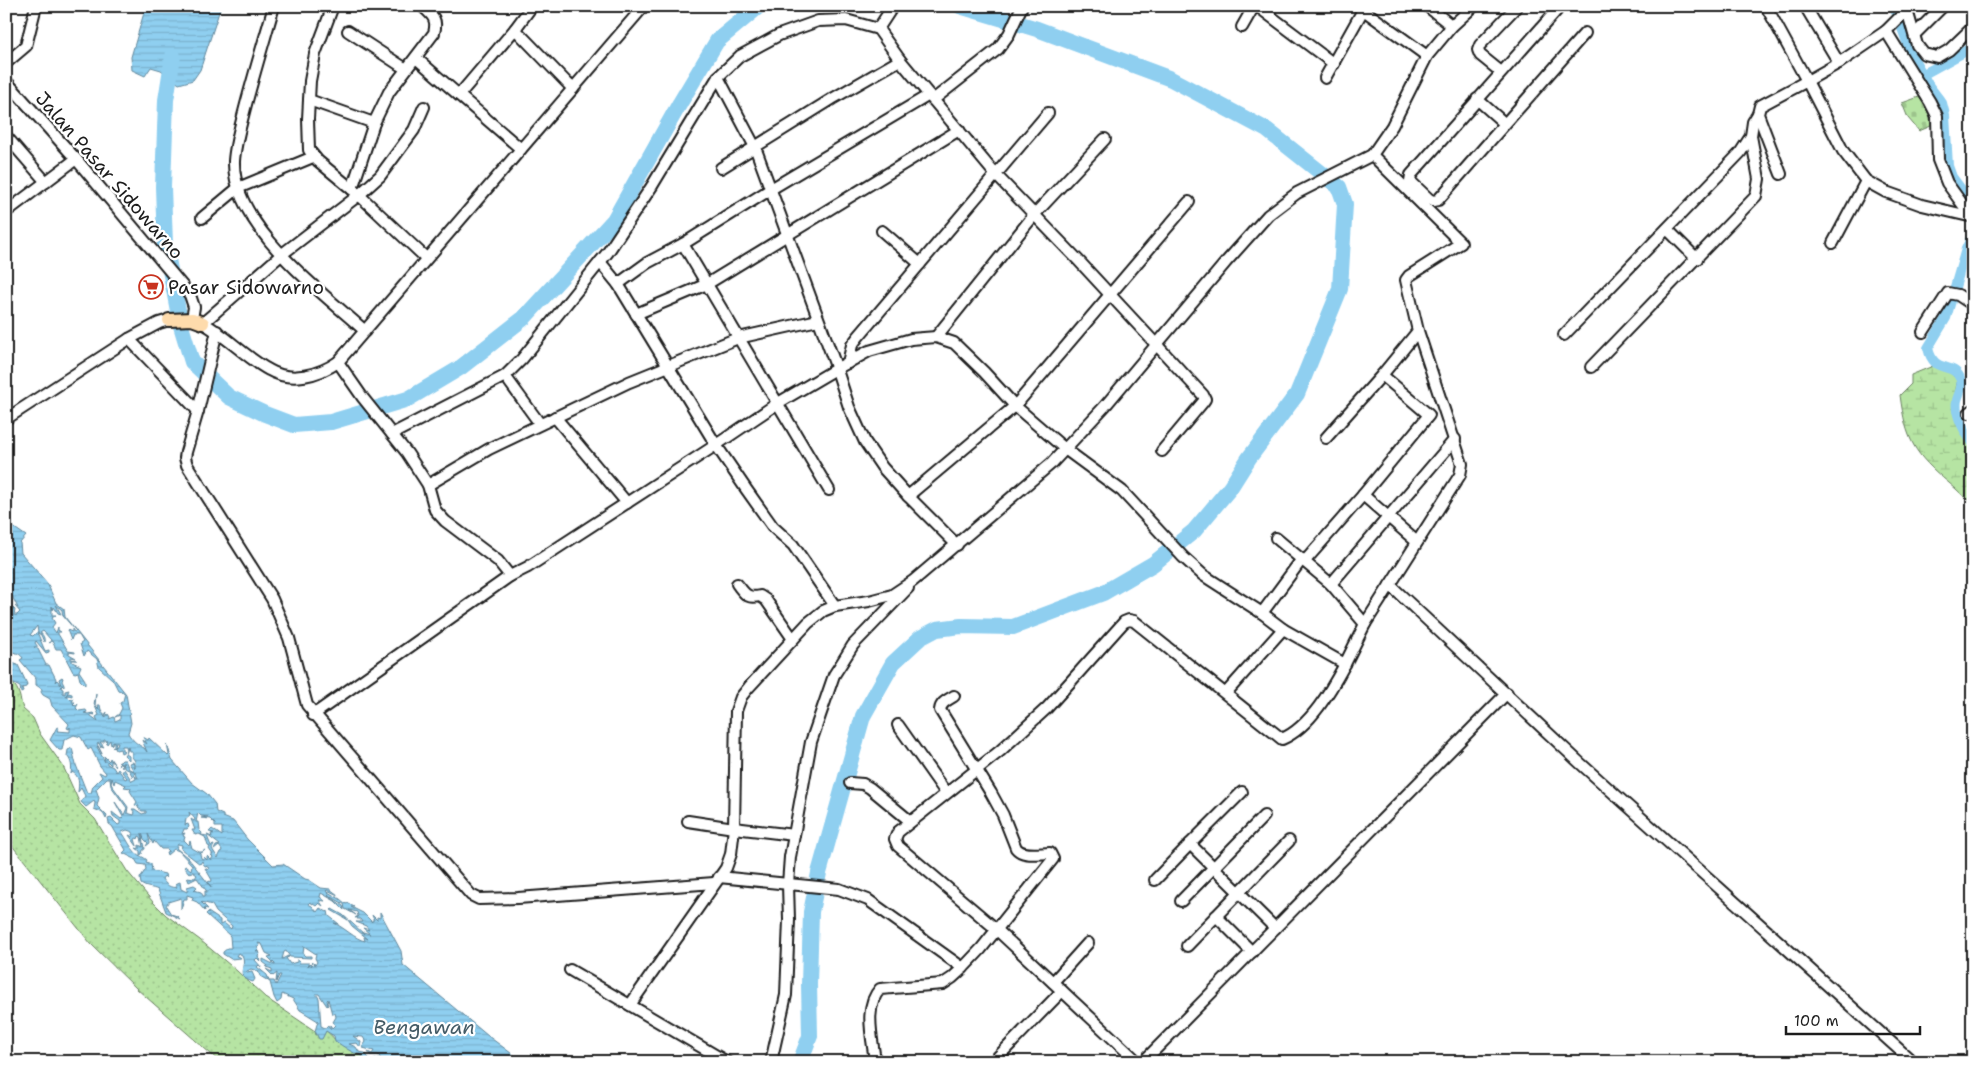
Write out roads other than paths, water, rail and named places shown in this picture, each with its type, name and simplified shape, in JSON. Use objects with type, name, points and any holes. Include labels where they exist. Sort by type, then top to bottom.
[{"type":"main road","points":[[169,320],[194,320]]},
{"type":"street","points":[[6,63],[26,46],[36,6]]},
{"type":"street","points":[[274,6],[254,71],[240,127],[234,161],[238,188],[248,210],[281,255],[365,331]]},
{"type":"street","points":[[333,6],[315,54],[309,100],[309,150],[313,157],[356,192],[426,258]]},
{"type":"street","points":[[356,192],[374,123],[389,92],[434,33],[436,25],[434,17],[422,6]]},
{"type":"street","points":[[459,95],[532,6]]},
{"type":"street","points":[[878,29],[893,6]]},
{"type":"street","points":[[618,284],[647,263],[683,244],[770,189],[931,97],[998,49],[1022,6]]},
{"type":"street","points":[[1242,27],[1255,6],[1334,64]]},
{"type":"street","points":[[1426,6],[1452,26]]},
{"type":"street","points":[[630,1005],[726,868],[731,854],[734,828],[736,711],[741,697],[748,687],[822,611],[835,606],[869,601],[892,595],[913,581],[1037,478],[1156,346],[1268,215],[1297,193],[1372,155],[1392,126],[1427,56],[1452,26],[1474,6]]},
{"type":"street","points":[[1501,72],[1480,55],[1478,50],[1480,45],[1518,6]]},
{"type":"street","points":[[1552,6],[1557,10],[1411,175],[1410,182],[1429,199],[1433,201],[1438,200],[1585,33]]},
{"type":"street","points":[[1766,6],[1843,151],[1866,181],[1886,192],[1922,205],[1972,217]]},
{"type":"street","points":[[1805,6],[1839,63]]},
{"type":"street","points":[[1914,34],[1944,6]]},
{"type":"street","points":[[424,107],[414,130],[380,176],[356,192],[281,255],[194,320],[217,331],[270,371],[287,376],[308,375],[325,370],[338,362],[522,149],[640,8]]},
{"type":"street","points":[[1326,78],[1361,8],[1427,56]]},
{"type":"street","points":[[1564,335],[1740,153],[1751,136],[1760,106],[1765,102],[1839,63],[1889,29],[1907,11],[1917,45],[1924,54],[1937,57],[1949,50],[1973,27]]},
{"type":"street","points":[[392,434],[504,376],[522,359],[600,262],[652,186],[718,77],[740,56],[779,35],[818,21],[846,20],[878,29],[900,60],[996,174],[1205,399],[1162,451]]},
{"type":"street","points":[[515,29],[573,89]]},
{"type":"street","points":[[1889,29],[1937,116],[1938,160],[1947,184],[1972,217]]},
{"type":"street","points":[[348,31],[406,69]]},
{"type":"street","points":[[416,58],[522,149]]},
{"type":"street","points":[[721,168],[900,60]]},
{"type":"street","points":[[718,77],[755,147],[849,406],[865,442],[882,467],[957,545]]},
{"type":"street","name":"Jalan Pasar Sidowarno","points":[[6,80],[76,159],[190,295],[194,308],[194,320]]},
{"type":"street","points":[[1477,99],[1504,123]]},
{"type":"street","points":[[309,100],[374,123]]},
{"type":"street","points":[[848,362],[852,345],[1048,113]]},
{"type":"street","points":[[1758,114],[1781,174]]},
{"type":"street","points":[[636,314],[707,284],[959,130]]},
{"type":"street","points":[[6,136],[46,182]]},
{"type":"street","points":[[1591,367],[1756,196],[1759,179],[1751,136]]},
{"type":"street","points":[[936,337],[1034,214],[1105,139]]},
{"type":"street","points":[[1138,1062],[996,929],[898,846],[895,839],[896,835],[910,821],[976,770],[1048,708],[1124,622],[1129,620],[1134,621],[1282,738],[1300,727],[1326,698],[1365,624],[1460,475],[1462,464],[1418,331],[1406,280],[1461,243],[1372,155]]},
{"type":"street","points":[[202,218],[238,188],[313,157]]},
{"type":"street","points":[[6,212],[76,159]]},
{"type":"street","points":[[1833,243],[1866,181]]},
{"type":"street","points":[[908,496],[1015,406],[1111,296],[1189,202]]},
{"type":"street","points":[[1666,229],[1697,259]]},
{"type":"street","points":[[882,231],[920,264]]},
{"type":"street","points":[[683,244],[828,490]]},
{"type":"street","points":[[600,262],[618,284],[716,445],[773,527],[793,545],[835,606]]},
{"type":"street","points":[[1923,332],[1948,293],[1954,294],[1973,305]]},
{"type":"street","points":[[6,419],[129,339],[159,322],[169,320]]},
{"type":"street","points":[[428,485],[489,449],[629,382],[738,338],[818,320]]},
{"type":"street","points":[[217,331],[186,452],[187,465],[272,599],[289,638],[302,694],[313,715],[475,898],[518,898],[717,880],[838,889],[861,896],[963,968]]},
{"type":"street","points":[[1326,438],[1418,331]]},
{"type":"street","points":[[313,715],[510,576],[528,567],[778,403],[869,351],[911,340],[936,337],[954,343],[1015,406],[1065,449],[1122,492],[1183,558],[1203,575],[1262,613],[1283,629],[1345,664]]},
{"type":"street","points":[[129,339],[198,411]]},
{"type":"street","points":[[338,362],[428,485],[435,510],[445,521],[498,561],[510,576]]},
{"type":"street","points":[[1382,375],[1430,415]]},
{"type":"street","points":[[504,376],[540,424]]},
{"type":"street","points":[[1262,613],[1303,560],[1363,495],[1430,415],[1443,403]]},
{"type":"street","points":[[555,417],[627,503]]},
{"type":"street","points":[[1331,584],[1455,439]]},
{"type":"street","points":[[1363,495],[1417,542]]},
{"type":"street","points":[[1276,538],[1331,584],[1365,624]]},
{"type":"street","points":[[771,1062],[786,995],[789,920],[788,884],[794,835],[811,742],[834,675],[853,645],[904,593],[913,581]]},
{"type":"street","points":[[737,584],[746,596],[751,598],[760,596],[766,600],[793,640]]},
{"type":"street","points":[[1390,585],[1580,763],[1912,1062]]},
{"type":"street","points":[[1226,693],[1283,629]]},
{"type":"street","points":[[1143,1062],[1506,693]]},
{"type":"street","points":[[875,1062],[871,1006],[874,996],[880,989],[943,984],[963,968],[1053,859],[1050,853],[1025,854],[1018,851],[1003,815],[940,710],[940,706],[944,702],[954,696]]},
{"type":"street","points":[[898,725],[946,793]]},
{"type":"street","points":[[850,783],[863,784],[870,788],[910,821]]},
{"type":"street","points":[[1155,880],[1242,792]]},
{"type":"street","points":[[1181,901],[1264,816]]},
{"type":"street","points":[[688,821],[794,835]]},
{"type":"street","points":[[1187,946],[1288,841]]},
{"type":"street","points":[[1190,844],[1276,928]]},
{"type":"street","points":[[1216,916],[1252,952]]},
{"type":"street","points":[[1053,982],[1088,943]]},
{"type":"street","points":[[570,970],[727,1062]]},
{"type":"street","points":[[993,1062],[1062,992]]},
{"type":"water","points":[[146,6],[221,6],[200,70],[193,80],[179,84],[161,70],[151,67],[145,76],[132,70],[131,57]]},
{"type":"water","name":"Bengawan","points":[[6,522],[26,536],[20,543],[21,553],[47,583],[56,603],[64,609],[65,617],[126,694],[131,723],[128,733],[133,740],[147,752],[142,740],[147,744],[143,737],[148,740],[149,738],[168,756],[167,744],[172,760],[192,783],[207,794],[215,804],[216,812],[233,821],[247,839],[273,865],[283,864],[321,888],[330,889],[338,895],[326,891],[363,913],[372,922],[374,920],[372,915],[377,920],[377,917],[380,918],[380,912],[401,951],[403,965],[488,1036],[523,1062],[380,1062],[380,1057],[378,1055],[370,1055],[368,1052],[372,1054],[374,1051],[363,1048],[366,1042],[363,1037],[353,1036],[361,1042],[360,1047],[357,1043],[349,1044],[356,1047],[359,1052],[365,1053],[371,1061],[379,1058],[376,1062],[367,1062],[361,1055],[335,1041],[334,1036],[326,1031],[322,1039],[319,1039],[315,1031],[318,1021],[300,1010],[293,999],[282,994],[281,1000],[277,1003],[270,982],[260,976],[258,971],[251,969],[247,971],[247,973],[252,972],[255,979],[253,982],[244,977],[242,974],[242,955],[238,953],[236,956],[241,958],[231,959],[223,954],[228,948],[231,948],[230,936],[206,914],[208,912],[220,920],[220,925],[224,923],[231,929],[232,926],[216,912],[212,905],[201,902],[208,909],[204,908],[205,911],[197,902],[192,900],[193,897],[187,895],[187,899],[184,899],[181,909],[181,898],[168,902],[166,906],[171,914],[180,919],[166,912],[158,890],[141,884],[140,878],[146,869],[145,865],[138,864],[135,859],[123,853],[126,850],[109,824],[108,819],[111,818],[118,825],[120,824],[120,821],[113,816],[112,812],[121,819],[123,817],[115,802],[124,815],[127,808],[111,786],[110,778],[107,778],[96,789],[99,798],[97,806],[107,816],[106,819],[103,813],[94,809],[94,801],[86,807],[81,802],[85,796],[81,788],[78,792],[78,778],[72,772],[71,774],[70,760],[67,756],[68,750],[72,748],[76,765],[87,793],[91,793],[93,786],[102,777],[99,772],[105,775],[106,773],[100,766],[91,748],[88,750],[81,737],[74,735],[64,740],[62,750],[59,750],[50,740],[57,727],[59,728],[57,731],[70,732],[70,727],[69,729],[67,728],[69,724],[52,706],[50,699],[43,695],[42,689],[36,685],[36,679],[20,660],[23,658],[20,655],[7,652],[11,657],[12,663],[18,665],[27,684],[26,687],[22,688],[23,692],[21,693],[20,687],[12,683],[11,676],[6,671],[6,641],[8,640],[6,637],[6,601],[8,599],[7,602],[15,610],[14,615],[20,612],[15,606],[18,608],[12,596],[10,596],[12,601],[9,594],[6,598]],"holes":[[[56,605],[62,610],[63,616],[76,631],[74,632],[72,629],[72,632],[67,630],[71,640],[73,635],[79,635],[83,642],[80,644],[84,656],[87,651],[97,659],[99,667],[113,680],[118,690],[125,693],[123,701],[120,703],[122,708],[115,717],[120,715],[120,719],[115,721],[114,717],[109,719],[108,714],[105,718],[107,712],[104,716],[104,713],[101,713],[103,710],[101,710],[100,705],[98,705],[99,710],[95,706],[96,694],[94,704],[99,715],[96,717],[98,721],[91,716],[91,714],[95,715],[93,713],[84,713],[87,712],[86,710],[79,711],[76,708],[78,704],[75,706],[73,704],[75,702],[72,702],[74,698],[71,700],[68,697],[68,695],[72,696],[72,694],[68,693],[66,696],[69,690],[65,691],[65,694],[63,693],[61,688],[62,685],[64,687],[63,678],[59,679],[61,685],[57,680],[55,682],[56,679],[49,665],[46,665],[38,649],[34,647],[38,647],[35,643],[36,641],[46,653],[49,652],[49,650],[45,651],[37,632],[33,636],[30,635],[37,626],[38,633],[44,642],[44,637],[40,633],[43,631],[51,640],[49,643],[52,641],[56,649],[61,649],[73,672],[78,672],[80,680],[85,685],[85,680],[79,671],[81,666],[72,662],[72,660],[77,660],[71,659],[71,657],[76,658],[69,654],[69,652],[75,652],[68,651],[58,634],[58,632],[61,632],[58,630],[58,627],[56,633],[52,627],[55,623],[52,618],[56,615],[52,615],[52,606],[53,610],[54,607],[61,614]],[[104,740],[106,740],[107,744],[110,740],[111,745],[114,741],[113,748],[116,745],[115,742],[118,742],[115,748],[116,750],[120,749],[121,753],[125,751],[122,750],[122,746],[126,746],[127,751],[128,747],[129,751],[132,751],[132,757],[135,761],[135,768],[133,762],[129,763],[134,771],[129,769],[125,760],[118,762],[120,763],[118,765],[121,763],[122,767],[123,762],[124,768],[129,770],[133,777],[135,772],[138,778],[135,776],[136,779],[132,781],[124,769],[122,772],[127,778],[125,779],[118,769],[116,772],[113,767],[107,764],[107,761],[111,765],[111,760],[116,767],[110,758],[109,761],[104,756],[105,762],[97,747],[99,743],[101,748],[101,746],[104,747],[100,742],[104,742]],[[112,778],[114,784],[115,780],[126,785],[124,787],[131,788],[130,791],[137,802],[135,805],[139,806],[138,808],[142,811],[146,811],[146,813],[142,814],[135,809],[132,809],[135,813],[134,815],[127,813],[128,807],[111,784]],[[189,812],[195,819],[194,821],[191,819],[195,830],[192,830],[195,835],[199,834],[205,837],[213,855],[211,855],[213,857],[211,860],[207,856],[207,860],[204,857],[203,859],[201,858],[200,854],[202,852],[192,848],[190,841],[189,845],[184,840],[185,837],[183,836],[185,833],[182,834],[184,829],[189,827],[188,824],[185,825],[186,819],[190,816]],[[198,813],[201,816],[208,817],[201,818],[210,819],[215,824],[215,827],[222,827],[222,836],[212,829],[209,832],[214,833],[211,834],[212,837],[207,835],[220,845],[216,846],[214,850],[219,846],[222,850],[218,858],[212,849],[214,845],[211,846],[207,836],[201,835],[202,833],[199,830],[198,822],[196,822]],[[127,830],[133,832],[133,837],[129,835],[137,846],[135,839],[138,839],[139,836],[141,837],[143,847],[139,845],[139,849],[136,848],[140,851],[140,855],[145,849],[142,833],[148,843],[146,846],[150,843],[148,834],[153,844],[154,841],[161,849],[169,851],[166,852],[167,855],[174,849],[179,851],[192,865],[191,870],[186,866],[184,867],[189,873],[193,872],[197,875],[195,878],[187,877],[189,882],[197,878],[208,893],[205,891],[205,896],[203,896],[201,892],[194,890],[197,887],[194,885],[187,887],[187,892],[181,889],[180,882],[175,884],[177,887],[168,886],[162,879],[164,876],[166,878],[165,874],[152,871],[151,864],[136,853],[122,832]],[[178,844],[182,845],[181,849],[200,864],[202,861],[209,868],[208,870],[205,868],[212,880],[211,882],[209,881],[208,883],[188,858],[176,848]],[[321,893],[335,901],[344,910],[343,906],[328,895],[344,904],[345,909],[356,915],[349,910],[357,912],[358,916],[355,918],[358,917],[357,919],[360,919],[362,922],[356,922],[366,926],[369,930],[363,928],[370,934],[363,932],[364,934],[343,915],[331,910],[348,920],[352,926],[368,939],[364,937],[365,941],[357,938],[334,923],[339,924],[329,916],[328,911],[320,908],[317,912],[308,904],[310,902],[316,906],[319,903],[323,906],[319,900],[325,901],[320,897]],[[258,943],[262,944],[266,953],[272,956],[268,957],[275,965],[263,959],[263,962],[268,966],[266,967],[272,969],[272,972],[266,969],[273,976],[277,973],[276,982],[279,975],[281,975],[276,985],[274,981],[269,981],[267,975],[257,967],[259,965],[262,968],[255,960],[257,958],[260,961],[259,951],[256,952],[259,949],[257,948],[260,946]],[[304,946],[316,954],[317,962],[315,965],[314,963],[311,966],[312,962],[308,966],[309,963],[299,963],[297,959],[297,962],[290,964],[286,958],[288,956],[282,959],[286,951],[290,957],[311,958],[311,956],[303,954]],[[316,994],[319,994],[327,1006],[328,999],[332,1014],[335,1013],[336,1017],[333,1022],[335,1025],[332,1028],[330,1025],[330,1029],[328,1025],[325,1028],[321,1026],[319,998]]]},
{"type":"water","points":[[127,751],[126,754],[129,756],[129,760],[124,755]]},
{"type":"waterway","points":[[173,56],[166,100],[163,187],[165,244],[181,326],[192,362],[229,397],[265,414],[294,425],[331,422],[408,399],[460,368],[524,318],[614,220],[717,41],[759,6]]},
{"type":"waterway","points":[[800,1062],[810,1036],[811,912],[819,873],[863,716],[893,663],[920,638],[937,629],[961,626],[1013,627],[1103,593],[1153,564],[1194,531],[1230,488],[1249,458],[1297,394],[1340,289],[1345,204],[1339,187],[1267,130],[1171,79],[1037,29],[960,6]]},
{"type":"waterway","points":[[1894,6],[1912,56],[1929,86],[1942,103],[1945,115],[1948,166],[1952,177],[1973,205]]},
{"type":"waterway","points":[[1922,75],[1973,47]]},
{"type":"waterway","points":[[1973,234],[1966,249],[1946,318],[1928,348],[1934,362],[1957,373],[1960,378],[1961,387],[1956,405],[1957,411],[1964,429],[1973,443]]},
{"type":"place","name":"Pasar Sidowarno","points":[[151,287]]}]
